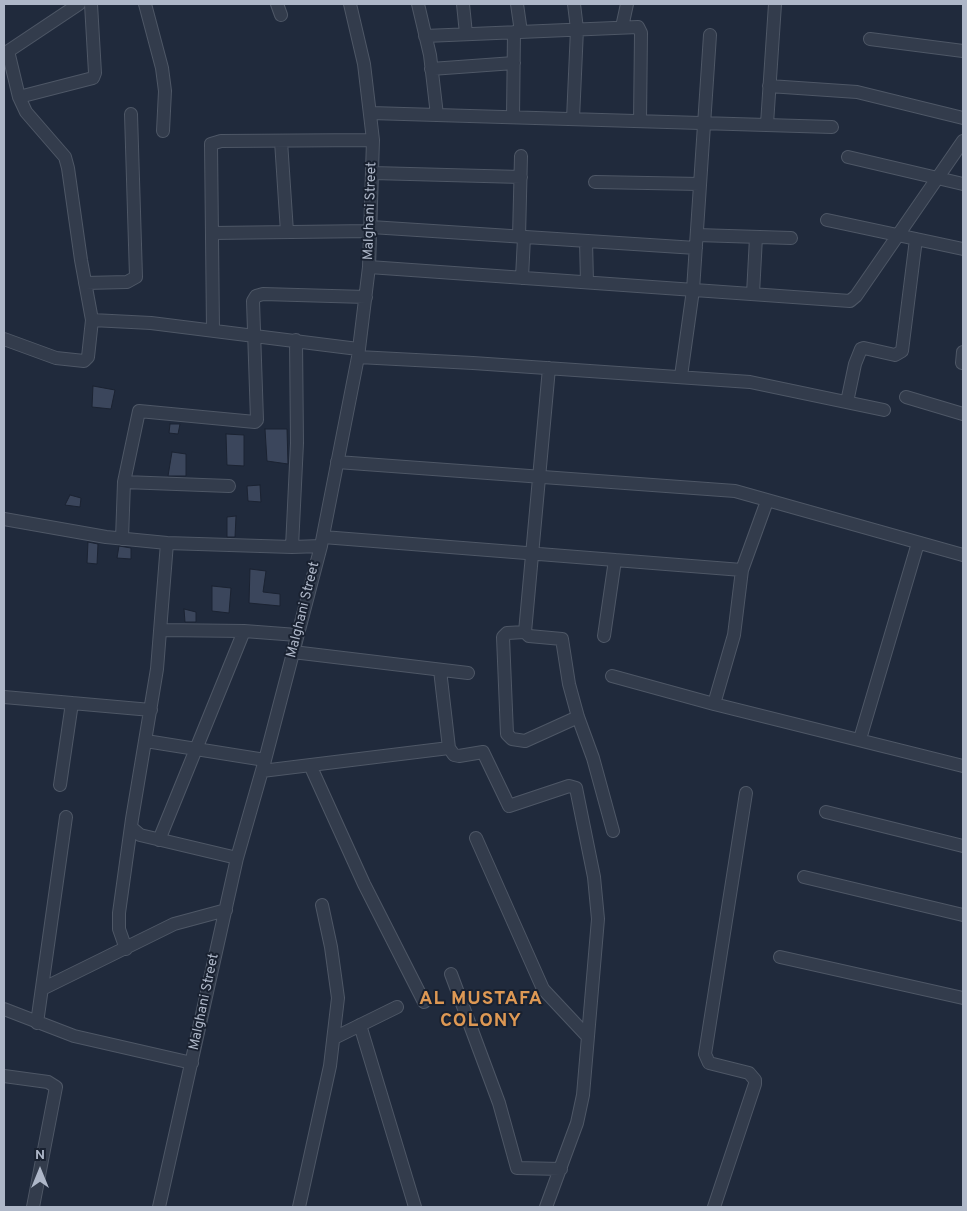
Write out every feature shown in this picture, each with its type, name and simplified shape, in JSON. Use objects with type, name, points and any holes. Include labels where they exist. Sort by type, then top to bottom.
[{"type":"street","points":[[4,339],[56,358],[84,361],[88,357],[92,320],[65,157],[34,124],[20,97],[6,53],[79,4]]},
{"type":"street","points":[[20,97],[93,78],[95,72],[91,4]]},
{"type":"street","points":[[145,4],[162,68],[164,91],[163,130]]},
{"type":"street","name":"Malghani Street","points":[[159,1207],[236,858],[264,765],[322,541],[358,353],[366,297],[371,229],[373,140],[360,40],[350,4]]},
{"type":"street","points":[[418,4],[432,69],[437,115]]},
{"type":"street","points":[[463,4],[466,34]]},
{"type":"street","points":[[513,117],[514,63],[518,32],[517,4]]},
{"type":"street","points":[[573,119],[577,29],[574,4]]},
{"type":"street","points":[[622,27],[627,4]]},
{"type":"street","points":[[767,124],[775,4]]},
{"type":"street","points":[[426,36],[638,26],[641,33],[640,121]]},
{"type":"street","points":[[681,376],[693,290],[710,35]]},
{"type":"street","points":[[870,39],[963,51]]},
{"type":"street","points":[[432,69],[514,63]]},
{"type":"street","points":[[769,86],[857,92],[963,118]]},
{"type":"street","points":[[371,113],[832,127]]},
{"type":"street","points":[[85,283],[127,282],[136,277],[131,114]]},
{"type":"street","points":[[213,330],[211,144],[221,141],[373,140]]},
{"type":"street","points":[[281,141],[287,232]]},
{"type":"street","points":[[368,267],[850,301],[856,296],[963,141]]},
{"type":"street","points":[[522,156],[522,278]]},
{"type":"street","points":[[848,157],[963,184]]},
{"type":"street","points":[[373,173],[521,177]]},
{"type":"street","points":[[595,182],[700,184]]},
{"type":"street","points":[[827,220],[963,249]]},
{"type":"street","points":[[212,233],[371,229],[696,248]]},
{"type":"street","points":[[697,235],[791,238]]},
{"type":"street","points":[[753,294],[756,237]]},
{"type":"street","points":[[847,402],[855,364],[861,350],[864,348],[895,355],[902,351],[916,238]]},
{"type":"street","points":[[586,241],[587,282]]},
{"type":"street","points":[[122,539],[124,482],[139,412],[250,423],[257,420],[253,300],[256,296],[263,294],[366,297]]},
{"type":"street","points":[[92,320],[130,321],[296,340],[358,353],[681,376],[763,384],[884,410]]},
{"type":"street","points":[[292,548],[297,443],[296,340]]},
{"type":"street","points":[[524,632],[549,368]]},
{"type":"street","points":[[906,397],[963,414]]},
{"type":"street","points":[[337,462],[735,491],[767,502],[963,555]]},
{"type":"street","points":[[124,482],[229,486]]},
{"type":"street","points":[[714,704],[734,635],[742,570],[767,502]]},
{"type":"street","points":[[4,519],[45,528],[122,539],[167,543],[292,548],[322,541],[532,553],[742,570]]},
{"type":"street","points":[[126,949],[119,929],[118,913],[162,630],[167,543]]},
{"type":"street","points":[[860,739],[918,543]]},
{"type":"street","points":[[604,636],[615,560]]},
{"type":"street","points":[[162,630],[244,631],[297,635]]},
{"type":"street","points":[[159,840],[244,631]]},
{"type":"street","points":[[578,717],[525,740],[512,739],[507,734],[503,637],[507,633],[524,632],[529,636],[562,639],[569,684],[578,717],[593,758],[613,831]]},
{"type":"street","points":[[293,652],[468,673]]},
{"type":"street","points":[[440,670],[450,748],[456,756],[483,752],[509,806],[569,786],[576,788],[594,877],[598,919],[581,1110],[546,1207]]},
{"type":"street","points":[[612,676],[714,704],[963,766]]},
{"type":"street","points":[[4,696],[151,710]]},
{"type":"street","points":[[60,785],[72,703]]},
{"type":"street","points":[[146,741],[196,748],[264,765],[310,765],[450,748]]},
{"type":"street","points":[[310,765],[364,884],[424,1002]]},
{"type":"street","points":[[714,1207],[755,1084],[755,1080],[749,1073],[709,1063],[705,1054],[746,793]]},
{"type":"street","points":[[826,812],[963,846]]},
{"type":"street","points":[[37,1024],[66,817]]},
{"type":"street","points":[[132,828],[140,835],[236,858]]},
{"type":"street","points":[[476,838],[543,989],[588,1037]]},
{"type":"street","points":[[804,877],[963,915]]},
{"type":"street","points":[[299,1207],[315,1141],[334,1038],[338,998],[331,947],[322,905]]},
{"type":"street","points":[[42,989],[174,924],[226,910]]},
{"type":"street","points":[[780,957],[963,998]]},
{"type":"street","points":[[451,974],[499,1103],[517,1168],[561,1168]]},
{"type":"street","points":[[334,1038],[397,1007]]},
{"type":"street","points":[[4,1009],[37,1024],[74,1036],[192,1063]]},
{"type":"street","points":[[360,1025],[415,1207]]},
{"type":"street","points":[[4,1076],[48,1082],[56,1087],[33,1207]]},
{"type":"building","points":[[93,386],[115,390],[111,409],[92,407]]},
{"type":"building","points":[[170,424],[180,424],[178,434],[169,433]]},
{"type":"building","points":[[265,429],[287,429],[288,464],[267,461]]},
{"type":"building","points":[[226,434],[244,435],[244,466],[227,465]]},
{"type":"building","points":[[172,452],[186,454],[186,476],[168,476]]},
{"type":"building","points":[[260,485],[261,502],[248,501],[247,486]]},
{"type":"building","points":[[70,495],[81,498],[80,507],[65,505]]},
{"type":"building","points":[[236,516],[235,537],[227,537],[227,517]]},
{"type":"building","points":[[88,542],[98,544],[97,564],[87,563]]},
{"type":"building","points":[[119,546],[131,548],[131,559],[117,558]]},
{"type":"building","points":[[250,569],[266,571],[263,592],[280,594],[280,606],[249,603]]},
{"type":"building","points":[[212,586],[231,588],[229,613],[212,611]]},
{"type":"building","points":[[184,609],[196,612],[196,622],[185,622]]},
{"type":"district","name":"AL MUSTAFA COLONY","points":[[481,1011]]}]
